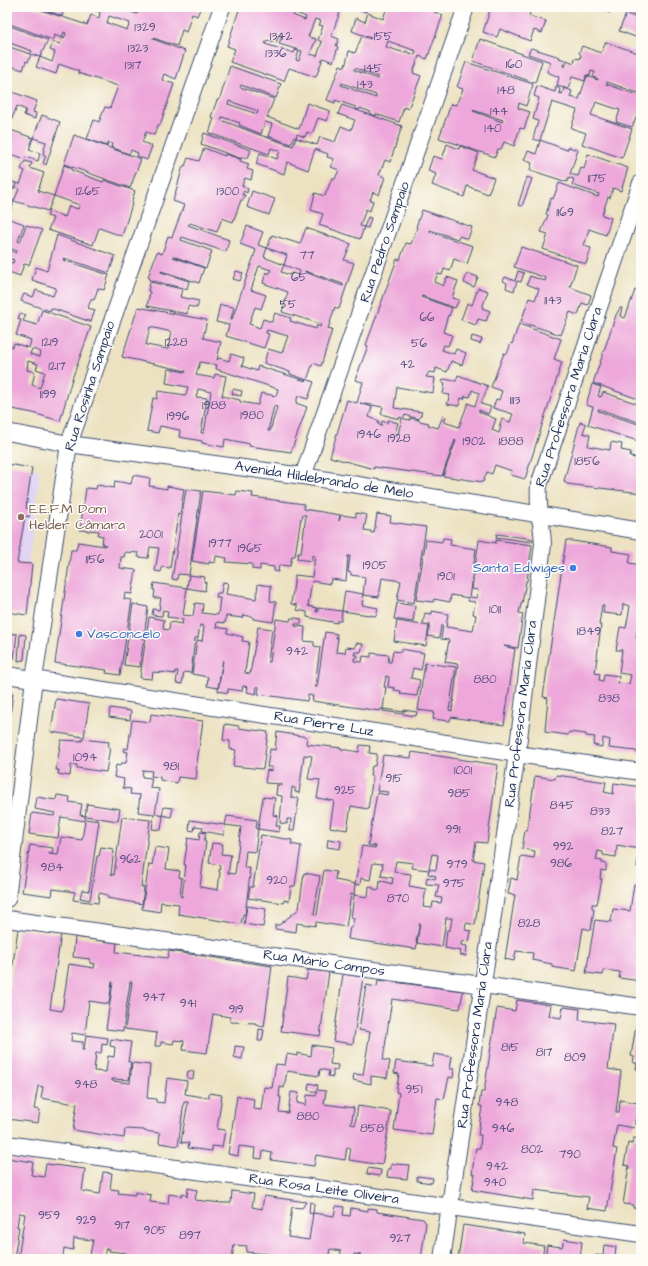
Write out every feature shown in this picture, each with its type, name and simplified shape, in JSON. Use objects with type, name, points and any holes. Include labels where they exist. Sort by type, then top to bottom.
[{"type":"street","name":"Rua Rosinha Sampaio","points":[[7,899],[34,679],[69,444],[222,7]]},
{"type":"street","name":"Rua Pedro Sampaio","points":[[304,476],[466,7]]},
{"type":"street","name":"Rua Professora Maria Clara","points":[[442,1259],[517,754],[543,544],[537,498],[539,485],[641,183]]},
{"type":"street","name":"Avenida Hildebrando de Melo","points":[[7,432],[69,444],[304,476],[641,531]]},
{"type":"street","name":"Rua Pierre Luz","points":[[7,675],[641,772]]},
{"type":"street","name":"Rua Mário Campos","points":[[7,919],[641,1007]]},
{"type":"street","name":"Rua Rosa Leite Oliveira","points":[[7,1144],[641,1234]]},
{"type":"shaded area","name":"E.E.F.M Dom Helder Câmara","points":[[7,464],[37,469],[40,473],[28,564],[7,561]]},
{"type":"building","points":[[7,7],[32,7],[87,25],[91,15],[99,18],[100,12],[86,7],[116,7],[137,14],[140,7],[201,7],[197,16],[192,14],[186,32],[182,30],[177,46],[153,38],[185,51],[176,79],[164,74],[162,80],[174,84],[160,125],[158,125],[154,135],[146,132],[142,142],[152,146],[147,160],[137,156],[138,153],[131,150],[129,154],[111,147],[112,144],[108,142],[107,146],[87,139],[94,120],[99,122],[105,107],[110,108],[118,86],[78,73],[79,71],[59,64],[56,74],[36,67],[40,57],[52,62],[55,52],[50,50],[53,42],[60,44],[62,38],[54,35],[53,40],[7,23]],"holes":[[[109,16],[130,23],[127,30],[107,23]],[[64,32],[66,33],[64,39],[62,38]]]},
{"type":"building","points":[[37,7],[65,7],[62,16]]},
{"type":"building","points":[[240,7],[317,7],[324,10],[325,7],[342,7],[331,36],[339,39],[333,62],[323,58],[316,77],[289,68],[284,81],[230,62],[235,49],[227,46]],"holes":[[[294,12],[306,17],[305,20],[293,15]],[[315,19],[321,21],[319,25],[323,26],[318,40],[322,42],[317,56],[310,54],[316,39],[308,37]],[[279,35],[282,36],[279,44],[302,51],[299,61],[296,60],[299,51],[295,50],[294,53],[265,44],[267,40],[276,43]]]},
{"type":"building","points":[[352,7],[368,7],[366,12]]},
{"type":"building","points":[[387,7],[436,7],[434,12],[443,15],[427,59],[419,56],[413,73],[421,76],[408,109],[404,107],[399,122],[376,114],[376,116],[370,114],[371,112],[360,108],[359,110],[356,109],[356,107],[335,100],[335,103],[327,100],[340,65],[345,67],[349,51],[355,53],[362,36],[371,38],[352,31],[356,18],[365,22],[368,13],[383,19]],"holes":[[[388,41],[416,51],[415,55],[386,47]],[[355,68],[378,77],[378,79],[354,70]],[[342,83],[376,95],[376,98],[341,85]]]},
{"type":"building","points":[[491,7],[532,7],[529,16],[546,21],[542,33],[534,30],[530,41],[500,29],[497,37],[483,32]]},
{"type":"building","points":[[603,7],[612,7],[610,13],[602,10]]},
{"type":"building","points":[[626,7],[641,7],[641,17],[625,11]]},
{"type":"building","points":[[626,14],[641,19],[641,39],[619,31]]},
{"type":"building","points":[[7,25],[48,40],[40,57],[31,54],[28,62],[26,61],[23,70],[7,65],[7,46],[30,54],[32,51],[7,42]]},
{"type":"building","points":[[480,39],[542,61],[535,83],[473,61]]},
{"type":"building","points":[[606,42],[641,54],[641,94],[607,82],[606,84],[641,96],[641,107],[632,127],[616,122],[620,110],[596,102],[591,115],[632,129],[622,158],[582,144],[586,133],[571,128],[577,110],[552,102],[540,140],[567,150],[568,147],[578,150],[570,174],[578,176],[581,168],[584,169],[588,154],[628,168],[621,191],[613,188],[610,198],[608,197],[602,215],[611,218],[606,235],[589,229],[584,246],[591,248],[586,264],[543,249],[548,234],[541,232],[548,215],[546,214],[551,198],[553,199],[559,183],[598,197],[599,194],[572,185],[574,179],[569,178],[567,182],[530,170],[532,163],[524,160],[528,151],[536,154],[540,141],[533,139],[538,121],[533,119],[539,98],[534,96],[537,86],[555,92],[556,87],[560,89],[559,93],[562,94],[564,88],[572,91],[570,97],[579,99],[587,76],[598,79],[593,77],[595,72],[591,71],[590,76],[586,75],[585,81],[572,77],[568,89],[557,86],[559,77],[547,72],[551,62],[528,54],[531,48],[560,57],[559,58],[565,60],[563,66],[565,67],[567,60],[574,63],[575,58],[580,59],[581,55],[579,53],[582,46],[601,53]]},
{"type":"building","points":[[466,62],[533,84],[526,106],[519,103],[518,108],[530,112],[524,129],[520,128],[514,146],[504,142],[501,149],[498,149],[495,157],[439,138],[451,104],[456,105],[463,89],[457,87]],"holes":[[[473,110],[503,120],[502,122]]]},
{"type":"building","points":[[230,66],[281,84],[276,98],[241,85],[240,87],[274,99],[267,117],[299,129],[307,103],[330,111],[327,121],[318,118],[312,134],[307,132],[305,137],[297,134],[296,138],[317,145],[320,137],[335,142],[341,126],[351,130],[355,120],[338,114],[342,105],[402,126],[390,162],[385,160],[379,175],[385,177],[379,195],[373,192],[370,200],[373,201],[370,211],[366,209],[360,226],[364,227],[360,239],[319,225],[323,214],[311,210],[315,193],[325,196],[332,178],[335,179],[339,170],[331,167],[334,159],[327,157],[328,154],[315,149],[308,170],[287,162],[284,174],[256,164],[260,153],[277,159],[280,151],[271,148],[269,154],[209,133],[214,118],[211,117],[217,100],[220,98]],"holes":[[[229,101],[258,111],[257,114],[228,104]],[[222,117],[240,123],[239,125],[261,134],[265,122],[272,124],[268,136],[291,144],[294,137],[296,138],[293,146],[221,120]]]},
{"type":"building","points":[[7,90],[37,101],[33,112],[36,113],[35,119],[24,115],[26,110],[17,106],[8,129],[33,138],[29,150],[40,153],[38,161],[26,157],[25,159],[7,154]]},
{"type":"building","points":[[42,115],[60,122],[46,165],[43,163],[46,156],[43,154],[46,142],[33,138]]},
{"type":"building","points":[[204,133],[251,150],[248,158],[242,157],[242,159],[201,144]]},
{"type":"building","points":[[74,135],[141,159],[130,188],[64,164]]},
{"type":"building","points":[[447,144],[459,149],[460,146],[479,153],[472,170],[494,178],[488,194],[467,186],[464,197],[432,185],[436,174],[428,171],[433,156],[442,159]]},
{"type":"building","points":[[204,148],[225,156],[225,154],[240,159],[240,161],[249,164],[247,169],[253,171],[251,180],[245,178],[242,186],[248,189],[247,193],[244,191],[242,195],[245,195],[243,200],[241,200],[233,222],[222,218],[217,232],[190,223],[188,225],[229,240],[226,252],[182,237],[181,240],[212,251],[206,268],[173,256],[204,268],[199,283],[161,271],[189,281],[187,289],[149,280],[150,278],[148,277],[157,252],[162,254],[168,236],[172,237],[184,205],[173,201],[183,166],[185,166],[188,158],[199,161]]},
{"type":"building","points":[[25,161],[32,163],[30,168],[44,173],[38,191],[54,196],[48,211],[14,201],[19,189],[16,187],[17,183],[20,184],[25,171],[21,169]]},
{"type":"building","points":[[64,165],[72,168],[71,170],[103,182],[104,180],[135,191],[122,236],[99,228],[93,245],[48,230],[53,218],[47,216],[49,211],[65,217],[69,206],[78,209],[80,205],[54,196]]},
{"type":"building","points":[[527,177],[532,179],[522,206],[518,205]]},
{"type":"building","points":[[7,180],[16,183],[14,189],[7,187]]},
{"type":"building","points":[[252,191],[275,199],[269,215],[247,207]]},
{"type":"building","points":[[7,199],[14,201],[11,211],[7,210]]},
{"type":"building","points":[[422,210],[472,227],[468,239],[459,236],[458,239],[430,230],[430,232],[473,246],[467,264],[454,259],[450,271],[444,269],[442,275],[438,274],[434,282],[443,286],[447,277],[458,281],[452,298],[459,300],[455,308],[422,296],[421,297],[452,308],[449,316],[448,315],[443,332],[452,335],[448,346],[444,345],[442,350],[454,354],[456,349],[466,353],[462,365],[451,361],[447,372],[436,368],[435,373],[429,372],[426,377],[435,378],[433,393],[397,387],[394,408],[422,412],[419,419],[405,415],[403,418],[405,419],[410,420],[410,418],[419,420],[438,428],[443,416],[446,417],[444,422],[459,427],[468,403],[475,406],[479,393],[472,390],[470,397],[465,396],[464,399],[461,398],[459,406],[447,404],[450,395],[443,394],[445,383],[442,382],[443,379],[456,381],[458,375],[488,386],[481,404],[491,407],[488,414],[479,410],[479,412],[496,419],[492,430],[499,433],[501,426],[499,426],[502,419],[510,422],[513,414],[493,408],[496,399],[499,400],[502,391],[491,387],[504,353],[507,354],[519,324],[561,339],[554,359],[562,362],[525,479],[511,475],[512,471],[495,465],[492,474],[487,472],[483,482],[443,476],[456,441],[455,440],[442,476],[374,467],[374,469],[330,457],[347,400],[357,403],[363,382],[355,380],[397,259],[400,260],[406,243],[411,244],[417,228],[416,227]],"holes":[[[360,403],[383,407],[381,414],[399,419],[400,417],[402,418],[398,434],[395,433],[398,423],[388,420],[387,423],[382,421],[381,426],[378,424],[379,421],[369,417],[372,407]]]},
{"type":"building","points":[[368,217],[371,218],[368,228],[364,227]]},
{"type":"building","points":[[7,218],[24,224],[18,241],[20,242],[26,225],[42,230],[29,265],[24,264],[20,276],[9,272],[7,278],[7,262],[13,263],[14,260],[7,258],[7,249],[16,253],[17,251],[9,248],[12,239],[7,237]]},
{"type":"building","points":[[247,226],[263,232],[258,245],[267,248],[272,235],[300,244],[306,228],[351,244],[344,260],[354,263],[339,309],[335,307],[328,329],[332,330],[321,366],[313,363],[307,380],[264,363],[268,349],[282,353],[288,336],[267,330],[266,333],[269,334],[264,348],[226,336],[229,325],[216,322],[220,305],[234,307],[232,319],[256,250],[240,244]],"holes":[[[267,248],[287,255],[284,265],[264,257]],[[284,265],[300,271],[299,275],[291,273],[290,275],[281,272]],[[259,266],[271,270],[269,274],[266,272],[263,283],[288,292],[282,312],[321,324],[320,327],[317,325],[316,329],[290,321],[291,318],[275,313],[272,322],[263,319],[260,328],[249,324],[255,307],[261,309],[266,295],[251,290]],[[305,272],[343,284],[343,286]]]},
{"type":"building","points":[[57,235],[115,256],[109,273],[64,258],[63,260],[109,275],[104,290],[98,288],[94,300],[91,299],[88,308],[95,310],[91,322],[51,308],[50,311],[21,301],[24,294],[33,297],[36,290],[53,296],[56,288],[32,280],[36,267],[47,271]]},
{"type":"building","points":[[521,247],[577,265],[570,287],[591,295],[588,305],[582,303],[578,315],[570,312],[561,335],[521,322],[529,298],[535,300],[539,289],[527,284],[530,276],[545,281],[546,278],[514,267]]},
{"type":"building","points":[[236,271],[243,273],[240,281],[233,279]]},
{"type":"building","points":[[518,271],[524,273],[521,282],[517,281],[514,291],[506,288],[507,283],[503,281],[505,277],[515,281]]},
{"type":"building","points":[[467,273],[478,277],[474,287],[464,283]]},
{"type":"building","points":[[150,282],[182,289],[180,297],[199,301],[197,308],[188,306],[187,314],[147,306],[150,292],[148,291]]},
{"type":"building","points":[[478,288],[488,291],[482,308],[490,311],[486,321],[478,319],[476,325],[461,320],[467,303],[472,305]]},
{"type":"building","points":[[635,290],[641,293],[641,400],[593,383],[616,315],[620,308],[622,308],[620,316],[625,318]]},
{"type":"building","points":[[138,307],[207,320],[203,338],[221,342],[217,360],[219,358],[229,361],[231,354],[244,358],[242,366],[257,371],[258,366],[306,381],[306,379],[314,382],[308,399],[298,396],[296,403],[307,407],[291,452],[249,446],[250,444],[225,439],[224,447],[202,443],[202,441],[179,437],[180,430],[160,426],[158,433],[147,431],[153,398],[157,399],[158,391],[186,395],[188,387],[166,383],[168,369],[186,371],[122,357]],"holes":[[[150,327],[172,332],[168,349],[146,345]],[[200,362],[217,365],[216,369],[278,389],[276,396],[261,393],[258,405],[240,402],[240,400],[222,396],[226,376],[215,374],[214,378],[196,375]],[[198,389],[211,392],[204,433],[201,433],[207,398],[196,397]],[[274,406],[277,407],[270,431],[268,431]]]},
{"type":"building","points":[[42,310],[91,327],[72,379],[60,421],[33,413],[7,408],[7,345],[13,347],[14,343],[29,348],[31,340],[16,335],[21,320],[18,319],[20,313],[26,315],[23,321],[37,325]],"holes":[[[32,349],[41,352],[40,357],[30,354]],[[28,361],[38,364],[36,369],[45,372],[40,388],[32,385],[35,372],[27,370]]]},
{"type":"building","points":[[472,336],[482,339],[480,344],[471,341]]},
{"type":"building","points":[[592,384],[601,387],[598,396],[601,397],[603,392],[641,405],[641,423],[598,409],[598,411],[641,425],[641,442],[588,425],[593,407],[586,405]]},
{"type":"building","points":[[233,389],[242,391],[241,396],[232,394]]},
{"type":"building","points":[[580,422],[586,424],[583,433],[590,435],[588,446],[610,450],[611,442],[622,444],[621,450],[631,452],[630,457],[641,459],[641,493],[567,484],[564,481]]},
{"type":"building","name":"E.E.F.M Dom Helder Câmara","points":[[7,464],[32,468],[26,508],[30,509],[29,517],[25,516],[17,563],[32,564],[27,615],[7,612]]},
{"type":"building","points":[[133,475],[150,478],[149,486],[167,489],[167,486],[184,489],[180,515],[178,514],[170,568],[162,567],[161,572],[155,571],[159,548],[150,547],[148,558],[138,557],[139,553],[125,552],[124,557],[121,557],[120,568],[136,570],[132,594],[125,593],[124,599],[132,600],[120,675],[106,673],[107,670],[55,663],[71,550],[76,550],[78,542],[106,545],[102,544],[103,536],[98,535],[99,531],[80,530],[86,488],[96,489],[97,485],[114,488],[115,481],[131,484]]},
{"type":"building","points":[[186,489],[201,491],[189,575],[178,574],[177,580],[172,579]]},
{"type":"building","points":[[203,491],[236,495],[237,491],[253,493],[252,497],[304,504],[304,509],[340,515],[339,521],[341,515],[356,517],[356,513],[367,515],[364,530],[371,531],[371,533],[374,533],[377,514],[391,516],[390,522],[426,527],[414,603],[397,600],[401,581],[382,578],[379,597],[363,595],[365,577],[351,575],[351,573],[348,572],[350,556],[348,556],[346,581],[331,579],[330,584],[312,581],[308,606],[317,608],[316,612],[318,612],[318,608],[342,611],[341,621],[337,621],[337,623],[307,617],[307,612],[297,610],[297,605],[291,604],[295,575],[312,577],[315,556],[312,555],[312,561],[297,559],[298,553],[301,553],[306,515],[303,515],[302,519],[301,518],[295,556],[292,556],[290,566],[279,565],[278,572],[274,571],[274,567],[260,565],[260,570],[252,569],[252,564],[226,562],[227,558],[216,556],[215,563],[209,562],[209,564],[192,561]]},
{"type":"building","points":[[497,534],[533,539],[532,542],[496,537]]},
{"type":"building","points":[[443,538],[451,539],[450,545],[476,549],[469,598],[451,595],[450,602],[434,599],[433,602],[416,600],[426,540],[442,542]]},
{"type":"building","points":[[479,540],[496,543],[496,540],[532,545],[527,581],[519,613],[523,614],[518,648],[504,646],[515,649],[504,725],[451,717],[450,721],[433,719],[434,712],[418,710],[425,663],[456,667],[449,710],[452,711],[458,664],[445,662],[449,640],[441,639],[443,626],[441,626],[439,638],[428,636],[430,624],[423,623],[425,613],[432,614],[432,611],[448,614],[446,627],[473,631],[476,615],[473,614],[475,602],[468,601],[469,597],[477,598],[478,590],[472,589]]},
{"type":"building","points":[[566,540],[612,547],[612,551],[631,554],[629,563],[641,565],[641,609],[636,638],[641,639],[641,653],[638,653],[637,660],[641,660],[641,753],[636,751],[609,748],[610,740],[603,738],[602,747],[593,745],[595,737],[586,736],[586,734],[569,732],[568,735],[545,732],[548,698],[543,697]],"holes":[[[623,604],[630,606],[626,628],[620,627],[616,650],[622,650],[619,673],[631,675],[629,684],[618,683],[619,676],[604,674],[603,681],[599,680],[600,674],[595,673],[602,605],[604,606],[603,613],[622,615]]]},
{"type":"building","points":[[189,575],[205,577],[205,591],[187,588]]},
{"type":"building","points":[[223,582],[228,583],[226,594],[256,599],[258,584],[271,586],[270,601],[276,602],[273,622],[253,619],[253,617],[244,615],[243,618],[226,616],[225,623],[217,622],[216,627],[228,629],[227,633],[243,637],[242,641],[249,642],[245,673],[250,674],[258,627],[272,629],[268,662],[270,662],[276,619],[290,621],[291,618],[296,618],[301,619],[301,624],[295,624],[295,626],[305,627],[304,641],[314,642],[314,646],[320,647],[315,687],[317,687],[325,632],[337,634],[336,638],[338,638],[336,652],[345,653],[346,647],[355,648],[356,643],[363,644],[361,652],[355,652],[354,655],[358,655],[357,658],[354,658],[354,661],[362,662],[363,656],[371,657],[371,653],[389,655],[388,662],[391,662],[393,651],[401,652],[401,649],[424,653],[421,670],[413,668],[411,678],[420,680],[417,696],[400,694],[401,691],[388,687],[389,677],[386,676],[383,709],[380,711],[312,701],[313,696],[308,695],[307,701],[258,694],[259,687],[257,686],[256,694],[247,692],[248,687],[243,686],[242,691],[228,689],[228,693],[218,691],[223,660],[218,688],[207,686],[208,677],[192,674],[197,640],[202,641],[204,626],[200,625],[198,638],[195,638],[191,673],[184,672],[182,684],[176,683],[178,671],[175,671],[175,674],[153,672],[152,679],[140,678],[149,617],[164,620],[163,629],[169,630],[170,622],[182,624],[183,619],[167,617],[168,611],[163,610],[162,616],[152,615],[153,609],[159,610],[161,598],[154,598],[154,583],[187,588],[183,615],[193,616],[195,603],[203,604],[202,613],[218,615],[220,598],[216,598],[217,593],[221,593]]},
{"type":"building","points":[[345,591],[363,594],[362,605],[378,608],[376,616],[342,611]]},
{"type":"building","points":[[397,603],[415,606],[413,622],[394,619]]},
{"type":"building","points":[[133,604],[148,607],[140,667],[124,665]]},
{"type":"building","points":[[397,621],[429,626],[426,646],[394,641]]},
{"type":"building","points":[[7,633],[17,634],[14,659],[7,658]]},
{"type":"building","points":[[20,634],[26,635],[24,660],[18,661]]},
{"type":"building","points":[[7,692],[13,693],[10,715],[7,715]]},
{"type":"building","points":[[56,699],[89,704],[84,737],[51,732]]},
{"type":"building","points":[[110,708],[131,711],[130,720],[109,717]]},
{"type":"building","points":[[383,709],[417,712],[416,716],[383,711]]},
{"type":"building","points":[[151,714],[203,721],[196,779],[178,777],[177,783],[160,780],[160,777],[151,776],[152,771],[143,770],[142,777],[152,778],[150,788],[159,789],[155,814],[163,816],[161,830],[152,829],[154,814],[138,812],[140,795],[130,794],[131,789],[123,788],[124,779],[114,777],[116,765],[120,766],[121,763],[126,763],[128,752],[123,751],[124,748],[128,749],[132,720],[150,722]]},
{"type":"building","points":[[225,724],[239,726],[239,728],[268,732],[263,769],[233,766],[236,750],[230,749],[230,741],[223,740]]},
{"type":"building","points":[[277,732],[307,737],[306,744],[342,748],[341,749],[359,752],[360,745],[370,746],[369,753],[377,754],[375,766],[372,766],[370,776],[373,776],[368,809],[351,806],[347,830],[330,827],[334,801],[317,798],[320,780],[308,779],[312,756],[304,755],[299,793],[295,792],[295,788],[292,787],[291,797],[299,798],[294,830],[290,830],[291,819],[287,819],[287,824],[280,823],[282,796],[276,795],[277,785],[282,786],[282,784],[265,783],[267,770],[272,771],[272,767],[267,767],[270,749],[275,750]]},
{"type":"building","points":[[82,739],[109,742],[108,747],[110,747],[106,772],[77,768],[77,765],[71,765],[70,776],[58,774],[59,770],[56,770],[61,740],[82,741]]},
{"type":"building","points":[[412,752],[498,765],[487,843],[476,842],[473,860],[484,862],[475,925],[466,923],[465,930],[471,931],[469,942],[462,941],[461,945],[467,946],[466,956],[460,955],[461,951],[445,948],[447,930],[450,930],[452,918],[446,918],[442,947],[417,943],[420,923],[416,949],[348,939],[350,927],[352,927],[354,918],[351,918],[354,895],[368,897],[369,886],[373,887],[373,889],[379,890],[380,880],[392,884],[393,878],[381,876],[383,864],[373,863],[370,880],[361,878],[360,885],[355,884],[362,846],[375,848],[376,846],[368,845],[377,793],[387,795],[388,792],[377,791],[383,755],[411,758]],"holes":[[[432,854],[438,855],[436,870],[429,869]],[[396,861],[413,863],[412,868],[429,870],[428,874],[436,876],[435,879],[427,877],[426,884],[439,885],[436,897],[442,898],[441,903],[433,902],[432,908],[423,907],[426,889],[409,886],[411,874],[394,872]]]},
{"type":"building","points":[[556,775],[606,782],[604,792],[613,794],[614,783],[641,787],[641,867],[637,867],[639,849],[617,845],[616,857],[603,855],[603,852],[598,851],[596,860],[602,861],[602,863],[606,864],[606,871],[601,870],[600,879],[602,879],[597,904],[592,904],[592,908],[594,909],[591,930],[583,928],[576,971],[552,967],[552,964],[532,960],[533,953],[516,951],[514,961],[505,959],[515,895],[508,894],[511,878],[517,880],[521,856],[534,858],[535,851],[522,849],[525,831],[527,831],[535,776],[555,779]]},
{"type":"building","points":[[57,795],[70,797],[69,802],[82,804],[80,815],[85,816],[85,819],[99,821],[89,891],[82,890],[80,898],[90,900],[97,856],[99,856],[101,847],[114,849],[111,874],[114,875],[122,817],[150,820],[141,887],[144,887],[142,904],[107,898],[108,895],[99,893],[98,903],[73,900],[75,892],[53,889],[52,896],[22,892],[30,845],[53,848],[52,853],[49,852],[49,854],[58,855],[61,837],[82,840],[85,821],[61,817],[58,838],[29,834],[32,813],[54,816],[55,813],[35,809],[37,797],[56,800]]},
{"type":"building","points":[[263,797],[275,798],[273,815],[278,816],[276,826],[280,826],[279,832],[258,829]]},
{"type":"building","points":[[87,804],[120,809],[118,821],[85,816]]},
{"type":"building","points":[[164,807],[173,808],[171,817],[162,815]]},
{"type":"building","points":[[227,816],[257,820],[256,829],[258,829],[255,852],[246,851],[244,868],[250,868],[250,874],[245,915],[243,914],[241,924],[178,914],[179,904],[161,902],[160,912],[142,909],[149,864],[152,865],[155,847],[169,849],[166,869],[180,871],[179,877],[182,878],[180,896],[182,897],[186,865],[184,865],[188,838],[199,840],[200,832],[206,833],[204,841],[206,842],[200,887],[218,890],[220,865],[209,863],[212,843],[223,844],[221,854],[231,855],[228,873],[235,874],[241,827],[225,825]]},
{"type":"building","points":[[190,820],[225,825],[224,835],[202,831],[203,827],[195,826],[194,831],[189,830]]},
{"type":"building","points":[[261,835],[292,840],[291,844],[301,846],[295,886],[291,886],[289,901],[284,900],[284,903],[248,898],[250,887],[253,887]]},
{"type":"building","points":[[328,839],[341,841],[340,849],[327,847]]},
{"type":"building","points":[[324,870],[336,872],[335,880],[355,884],[354,895],[351,894],[346,927],[316,922],[315,926],[297,923],[296,932],[275,929],[275,925],[279,925],[299,909],[304,873],[320,876],[314,914],[317,915]]},
{"type":"building","points":[[634,884],[641,885],[641,981],[619,978],[620,972],[604,970],[603,975],[586,973],[595,920],[611,922],[613,909],[630,911]]},
{"type":"building","points":[[247,906],[266,909],[263,927],[244,924]]},
{"type":"building","points":[[18,929],[61,934],[50,1009],[62,1011],[69,964],[94,968],[95,964],[90,963],[90,959],[73,957],[75,937],[117,943],[116,952],[168,958],[169,951],[272,966],[264,1027],[256,1025],[256,1023],[230,1022],[230,1017],[213,1014],[207,1053],[183,1050],[184,1041],[174,1040],[173,1044],[161,1042],[161,1046],[155,1046],[157,1033],[125,1029],[132,982],[130,982],[123,1031],[106,1029],[112,982],[109,1004],[89,1001],[85,1035],[72,1033],[71,1041],[83,1042],[82,1050],[84,1050],[86,1035],[108,1038],[107,1045],[102,1044],[101,1053],[96,1053],[94,1071],[106,1072],[108,1056],[114,1057],[115,1047],[110,1046],[111,1039],[131,1042],[128,1062],[131,1062],[129,1080],[112,1079],[112,1081],[130,1083],[132,1063],[150,1065],[147,1098],[156,1099],[156,1102],[164,1103],[167,1078],[187,1081],[185,1094],[209,1098],[209,1093],[222,1095],[217,1129],[225,1130],[222,1147],[212,1146],[212,1151],[188,1148],[189,1143],[181,1142],[188,1102],[184,1102],[178,1146],[159,1143],[160,1133],[144,1130],[125,1129],[124,1138],[73,1130],[77,1103],[75,1104],[41,1098],[43,1087],[38,1086],[34,1109],[40,1110],[38,1123],[7,1119],[7,1005]]},
{"type":"building","points":[[308,970],[329,972],[320,1036],[281,1031],[288,977],[306,980]]},
{"type":"building","points":[[343,974],[363,977],[353,1044],[333,1041]]},
{"type":"building","points":[[378,980],[463,991],[460,1009],[392,999],[383,1060],[390,1061],[387,1078],[371,1076],[371,1084],[353,1080],[354,1074],[363,1075],[370,1032],[359,1030],[366,985],[377,987]]},
{"type":"building","points":[[517,1000],[551,1005],[549,1016],[561,1018],[563,1007],[580,1009],[579,1020],[614,1024],[608,1069],[621,1071],[616,1112],[619,1112],[620,1100],[638,1103],[641,1086],[641,1118],[636,1117],[634,1128],[617,1125],[613,1148],[617,1149],[607,1211],[587,1208],[589,1197],[534,1190],[533,1200],[472,1190],[475,1174],[472,1174],[476,1148],[480,1148],[481,1135],[478,1135],[482,1106],[479,1106],[481,1092],[484,1092],[497,1008],[515,1011]]},
{"type":"building","points":[[636,1026],[641,1026],[641,1069],[636,1069],[637,1063],[633,1063],[634,1057],[631,1056]]},
{"type":"building","points":[[259,1029],[264,1030],[262,1041],[258,1041]]},
{"type":"building","points":[[312,1045],[332,1048],[330,1064],[338,1065],[337,1071],[333,1070],[333,1077],[328,1076],[329,1071],[320,1069],[319,1076],[287,1071],[284,1088],[280,1087],[279,1097],[281,1097],[279,1112],[288,1113],[291,1092],[299,1093],[297,1103],[306,1105],[307,1095],[316,1096],[317,1092],[308,1090],[309,1083],[318,1085],[317,1090],[326,1091],[324,1104],[354,1108],[351,1124],[355,1125],[358,1106],[391,1111],[382,1165],[349,1160],[351,1148],[347,1147],[345,1160],[316,1155],[314,1166],[271,1160],[272,1153],[263,1151],[262,1159],[254,1158],[255,1148],[239,1146],[238,1156],[228,1154],[237,1096],[254,1099],[253,1109],[261,1110],[264,1087],[272,1088],[276,1064],[285,1065],[287,1054],[297,1056],[297,1053],[311,1056]]},
{"type":"building","points":[[235,1046],[244,1047],[242,1059],[234,1057]]},
{"type":"building","points":[[434,1054],[452,1057],[450,1069],[454,1069],[453,1078],[449,1077],[444,1099],[437,1098],[432,1135],[394,1130],[399,1093],[396,1092],[399,1074],[394,1073],[396,1061],[432,1066]]},
{"type":"building","points":[[188,1071],[194,1072],[193,1079],[187,1078]]},
{"type":"building","points":[[633,1138],[641,1139],[641,1212],[639,1212],[640,1208],[633,1208],[633,1205],[623,1204],[629,1166],[624,1165],[628,1143],[632,1144]]},
{"type":"building","points":[[7,1158],[33,1162],[31,1175],[44,1177],[46,1164],[85,1169],[82,1191],[100,1194],[103,1172],[112,1173],[110,1189],[119,1190],[118,1193],[135,1195],[135,1192],[151,1195],[150,1202],[168,1204],[169,1194],[181,1196],[184,1193],[187,1197],[188,1188],[197,1190],[195,1200],[222,1203],[231,1203],[232,1191],[254,1194],[252,1207],[262,1209],[264,1196],[306,1202],[302,1208],[292,1207],[288,1237],[309,1240],[313,1213],[334,1216],[336,1206],[344,1207],[343,1215],[350,1216],[351,1208],[368,1211],[368,1208],[377,1209],[377,1212],[423,1219],[426,1223],[421,1259],[361,1259],[361,1255],[354,1254],[353,1259],[340,1259],[341,1251],[330,1249],[328,1259],[266,1259],[267,1254],[246,1252],[247,1246],[234,1245],[232,1258],[215,1256],[214,1259],[125,1259],[126,1253],[109,1251],[110,1249],[106,1248],[104,1257],[90,1255],[93,1240],[74,1238],[73,1250],[64,1248],[63,1257],[70,1259],[18,1259],[25,1214],[19,1213],[17,1227],[19,1227],[14,1259],[7,1258]]},
{"type":"building","points":[[391,1164],[409,1165],[407,1179],[387,1177],[388,1169],[391,1169]]},
{"type":"building","points":[[368,1168],[381,1170],[380,1176],[367,1174]]},
{"type":"building","points":[[417,1176],[433,1178],[432,1183],[417,1181]]},
{"type":"building","points":[[310,1202],[314,1203],[313,1214],[309,1213]]},
{"type":"building","points":[[463,1225],[525,1234],[524,1243],[544,1246],[542,1259],[458,1259]]},
{"type":"building","points":[[564,1239],[582,1242],[580,1259],[545,1259],[547,1245],[562,1247]]},
{"type":"building","points":[[604,1245],[616,1247],[615,1257],[625,1259],[595,1259],[596,1255],[603,1256]]},
{"type":"place","name":"E.E.F.M Dom Helder Câmara","points":[[21,517]]},
{"type":"place","name":"Santa Edwiges","points":[[573,568]]},
{"type":"place","name":"Vasconcelo","points":[[79,634]]}]
